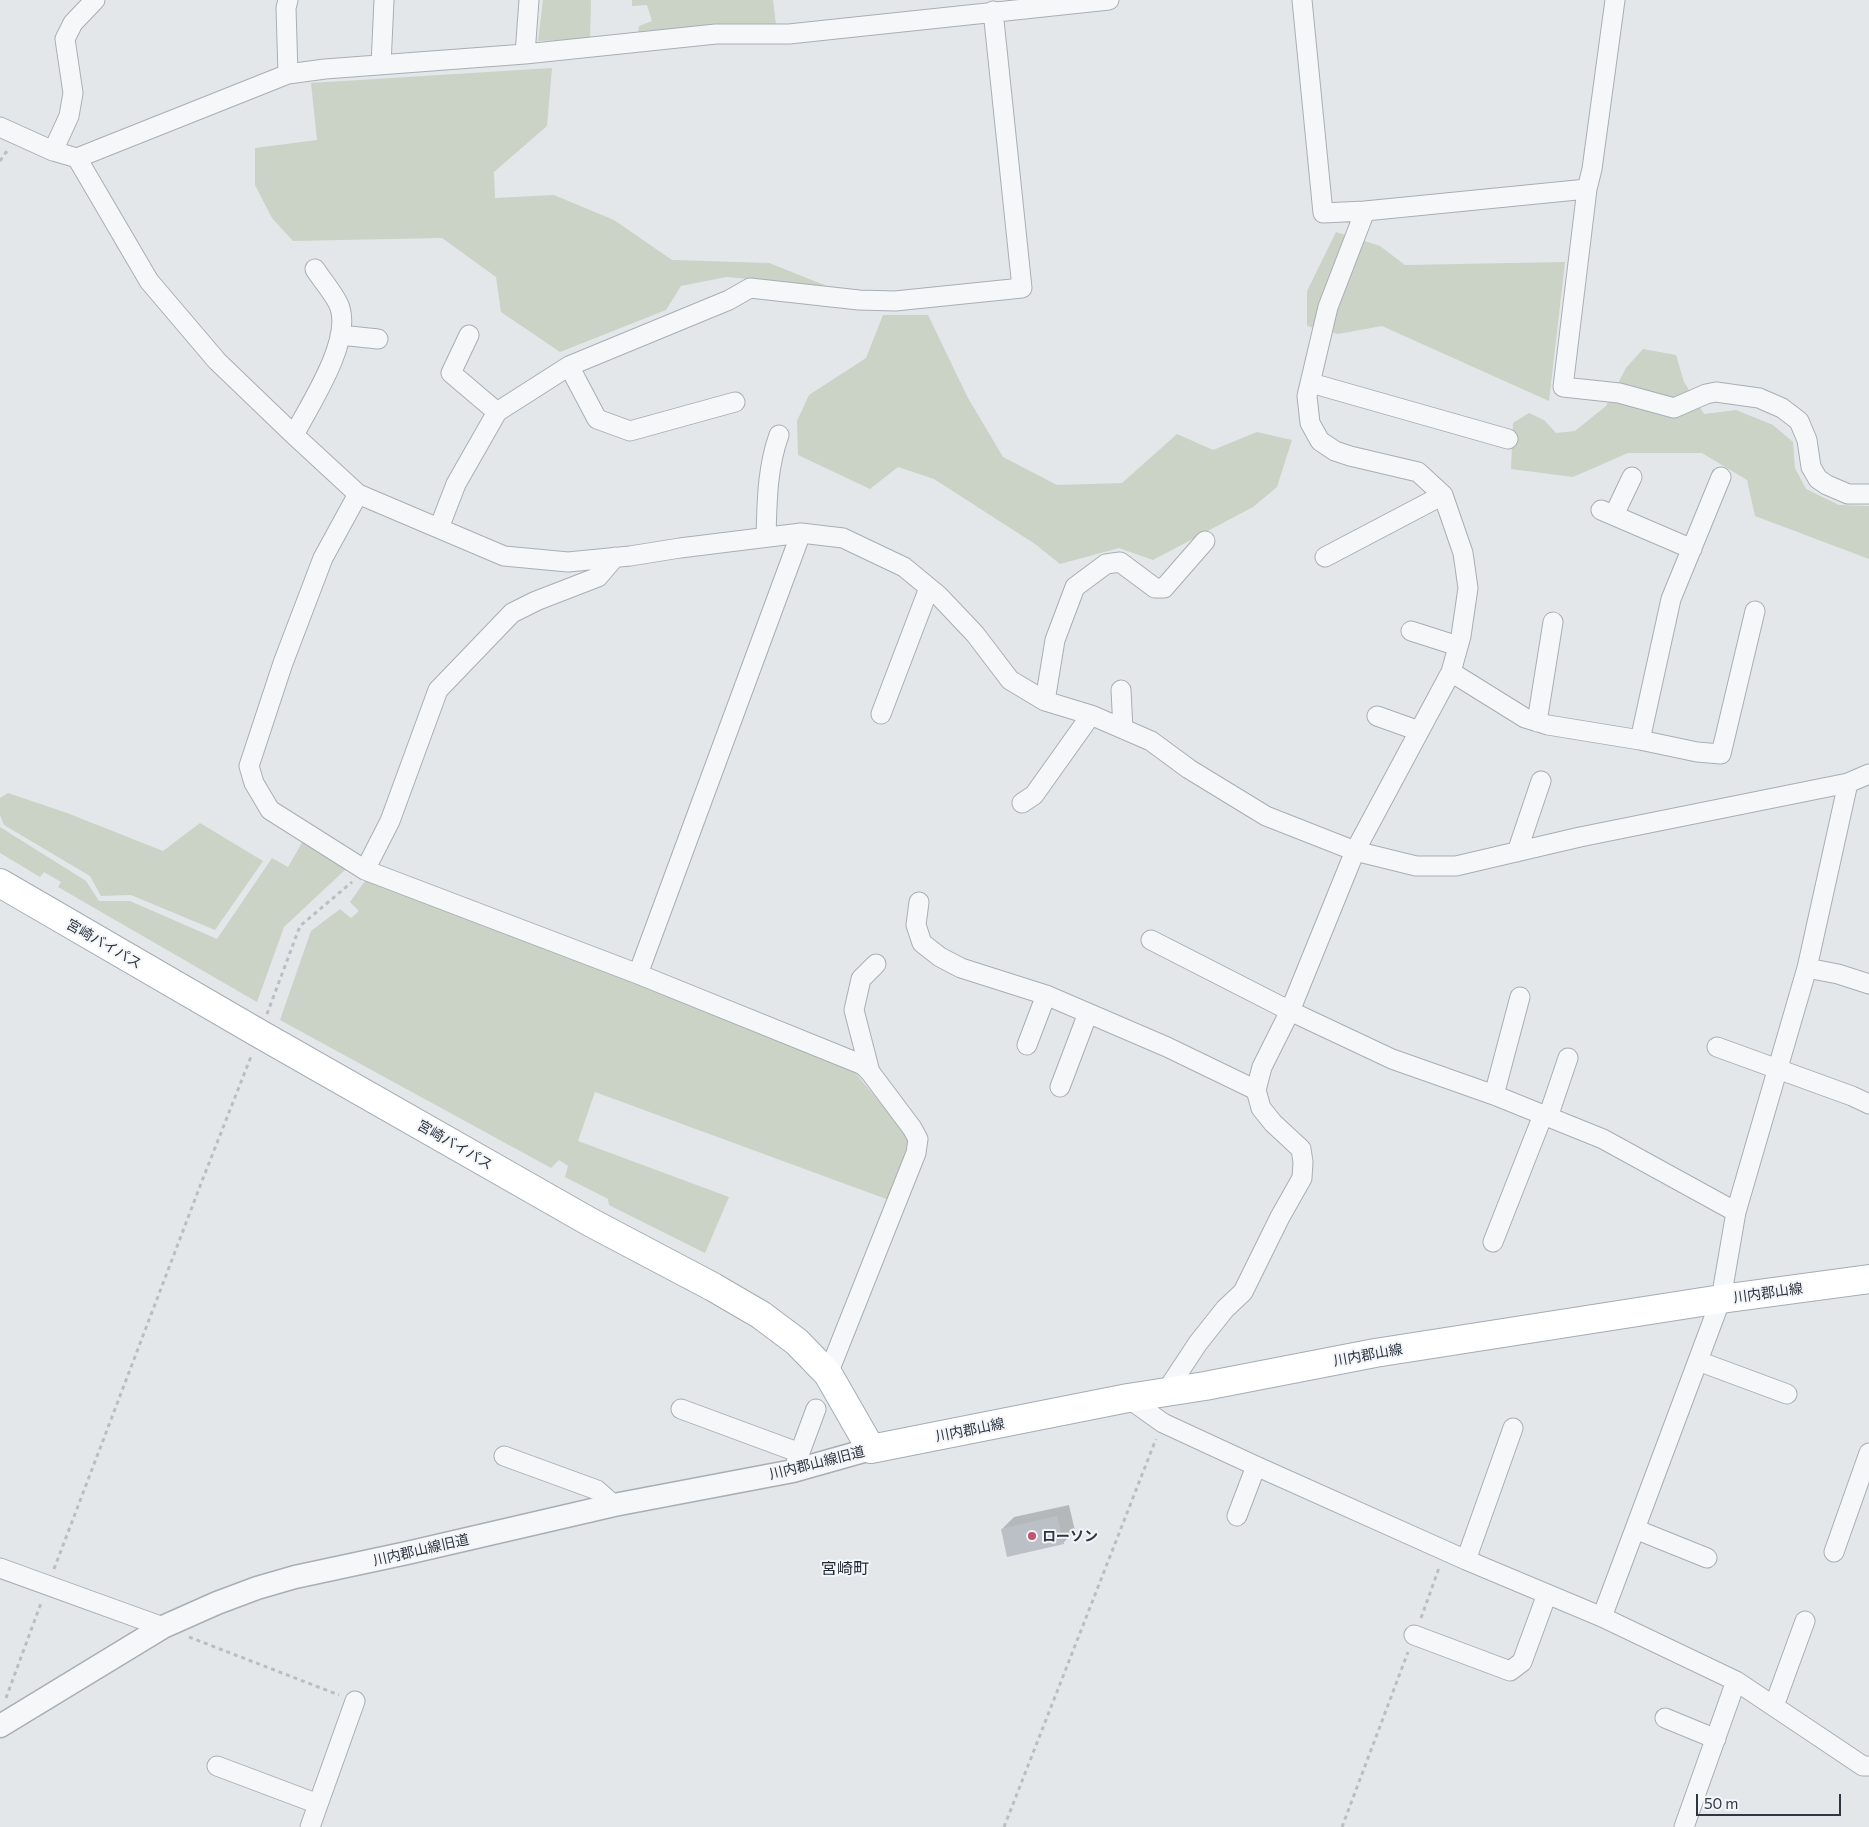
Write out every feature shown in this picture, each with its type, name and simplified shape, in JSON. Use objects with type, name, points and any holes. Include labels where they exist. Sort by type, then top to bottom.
[{"type":"main road","name":"宮崎バイパス","points":[[0,883],[590,1222],[713,1287],[761,1315],[797,1342],[828,1374],[871,1449]]},
{"type":"main road","name":"川内郡山線","points":[[871,1449],[1128,1398],[1205,1386],[1375,1353],[1721,1299],[1869,1279]]},
{"type":"street","points":[[53,151],[69,116],[73,94],[66,39],[73,23],[95,0]]},
{"type":"street","points":[[288,0],[286,8],[288,74]]},
{"type":"street","points":[[381,65],[384,0]]},
{"type":"street","points":[[525,54],[529,0]]},
{"type":"street","points":[[0,127],[53,151],[77,158],[288,74],[325,69],[525,54],[716,34],[789,34],[1109,0]]},
{"type":"street","points":[[1302,0],[1323,213],[1364,211],[1587,189]]},
{"type":"street","points":[[1615,0],[1592,169],[1587,189],[1563,387],[1619,393],[1674,408],[1706,394],[1716,392],[1759,398],[1782,408],[1799,421],[1807,440],[1811,468],[1818,479],[1826,486],[1848,494],[1869,494]]},
{"type":"street","points":[[438,528],[456,484],[497,412],[569,366],[729,300],[750,288],[859,300],[895,301],[1022,288],[993,11]]},
{"type":"street","points":[[77,158],[149,281],[217,361],[358,494],[504,556],[568,562],[615,558],[801,533],[843,538],[904,567],[929,588],[975,634],[1010,680],[1045,701],[1091,716],[1151,741],[1189,769],[1266,816],[1355,850],[1416,866],[1456,866],[1848,783],[1869,774]]},
{"type":"street","points":[[1165,1393],[1198,1343],[1225,1309],[1243,1292],[1280,1217],[1302,1178],[1303,1162],[1301,1149],[1273,1123],[1261,1108],[1256,1090],[1262,1067],[1290,1011],[1355,850],[1451,672],[1458,646],[1468,588],[1464,553],[1442,495],[1418,472],[1335,451],[1320,441],[1310,422],[1308,396],[1328,306],[1364,211]]},
{"type":"street","points":[[294,435],[326,375],[338,348],[340,335],[340,307],[315,269]]},
{"type":"street","points":[[340,335],[378,339]]},
{"type":"street","points":[[469,335],[451,373],[497,412]]},
{"type":"street","points":[[569,366],[597,419],[630,431],[735,402]]},
{"type":"street","points":[[1311,382],[1508,439]]},
{"type":"street","points":[[766,537],[767,497],[773,452],[779,435]]},
{"type":"street","points":[[1632,477],[1608,512],[1692,549]]},
{"type":"street","points":[[1640,740],[1671,599],[1721,477]]},
{"type":"street","points":[[358,494],[322,558],[283,663],[249,766],[254,783],[270,810],[365,870],[638,974],[863,1065],[870,1072],[918,1139],[916,1153],[828,1374]]},
{"type":"street","points":[[1325,558],[1442,495]]},
{"type":"street","points":[[638,974],[801,533]]},
{"type":"street","points":[[1045,701],[1055,640],[1075,587],[1106,564],[1120,562],[1155,588],[1164,588],[1205,541]]},
{"type":"street","points":[[365,870],[390,821],[438,690],[512,613],[536,601],[598,577],[615,558]]},
{"type":"street","points":[[881,714],[929,588]]},
{"type":"street","points":[[1451,672],[1525,718],[1537,722],[1698,752],[1721,754],[1755,611]]},
{"type":"street","points":[[1537,722],[1553,622]]},
{"type":"street","points":[[1411,631],[1458,646]]},
{"type":"street","points":[[1121,690],[1123,729]]},
{"type":"street","points":[[1022,803],[1034,795],[1091,716]]},
{"type":"street","points":[[1377,716],[1419,731]]},
{"type":"street","points":[[1517,852],[1541,781]]},
{"type":"street","points":[[1602,1617],[1721,1299],[1736,1212],[1807,968],[1848,783]]},
{"type":"street","points":[[918,902],[916,925],[922,944],[940,957],[961,968],[1046,995],[1167,1047],[1256,1090]]},
{"type":"street","points":[[1151,940],[1290,1011],[1392,1059],[1494,1096],[1603,1139],[1736,1212]]},
{"type":"street","points":[[870,1072],[854,1010],[861,978],[876,964]]},
{"type":"street","points":[[1807,968],[1838,974],[1869,984]]},
{"type":"street","points":[[1027,1045],[1046,995]]},
{"type":"street","points":[[1494,1096],[1520,997]]},
{"type":"street","points":[[1060,1087],[1088,1013]]},
{"type":"street","points":[[1717,1048],[1852,1096],[1869,1104]]},
{"type":"street","points":[[1493,1242],[1546,1116],[1568,1058]]},
{"type":"street","points":[[1698,1361],[1787,1394]]},
{"type":"street","points":[[1128,1398],[1163,1423],[1466,1560],[1602,1617],[1736,1680],[1863,1766],[1869,1766]]},
{"type":"street","points":[[681,1409],[796,1462],[816,1410]]},
{"type":"street","points":[[1466,1560],[1513,1428]]},
{"type":"street","name":"川内郡山線旧道","points":[[2,1716],[163,1627],[257,1588],[295,1577],[407,1553],[796,1462],[871,1449]]},
{"type":"street","points":[[1834,1552],[1869,1453]]},
{"type":"street","points":[[504,1456],[597,1490],[614,1505]]},
{"type":"street","points":[[1237,1516],[1256,1466]]},
{"type":"street","points":[[1635,1529],[1707,1558]]},
{"type":"street","points":[[0,1568],[163,1627]]},
{"type":"street","points":[[1414,1635],[1510,1671],[1522,1662],[1547,1594]]},
{"type":"street","points":[[1774,1706],[1805,1621]]},
{"type":"street","points":[[1684,1827],[1736,1680]]},
{"type":"street","points":[[310,1827],[355,1702]]},
{"type":"street","points":[[1665,1718],[1716,1739]]},
{"type":"street","points":[[217,1766],[318,1804]]},
{"type":"path","points":[[2,1716],[48,1585],[300,926],[365,870]]},
{"type":"path","points":[[1004,1827],[1163,1423]]},
{"type":"path","points":[[1342,1827],[1446,1551]]},
{"type":"path","points":[[163,1627],[355,1702]]},
{"type":"green space","points":[[543,0],[591,0],[590,39],[538,41]]},
{"type":"green space","points":[[632,0],[773,0],[776,25],[638,34],[639,26],[652,21],[647,5],[632,6]]},
{"type":"green space","points":[[552,68],[547,126],[494,172],[495,198],[554,195],[614,220],[672,260],[769,263],[827,286],[726,277],[681,286],[666,310],[560,352],[501,312],[496,277],[442,238],[293,241],[272,218],[255,185],[255,148],[317,140],[311,83]]},
{"type":"green space","points":[[1336,232],[1380,246],[1405,265],[1565,262],[1549,401],[1382,326],[1338,334],[1307,326],[1307,291]]},
{"type":"green space","points":[[883,315],[928,315],[968,398],[1003,457],[1057,485],[1122,483],[1177,434],[1213,450],[1257,432],[1292,440],[1277,487],[1253,507],[1153,560],[1119,548],[1060,564],[1035,544],[934,479],[898,467],[870,489],[798,455],[797,421],[809,395],[866,358]]},
{"type":"green space","points":[[1643,349],[1676,355],[1684,382],[1704,414],[1736,410],[1773,425],[1793,442],[1795,468],[1806,489],[1839,505],[1869,506],[1869,559],[1755,516],[1747,480],[1702,453],[1628,453],[1573,477],[1511,469],[1513,423],[1529,413],[1544,420],[1556,433],[1575,431],[1606,406],[1626,368]]},
{"type":"green space","points":[[8,793],[67,813],[163,851],[200,823],[263,861],[215,930],[131,895],[101,896],[90,876],[4,825],[0,815],[0,798]]},
{"type":"green space","points":[[0,827],[86,881],[99,901],[130,901],[217,939],[272,858],[288,867],[304,839],[347,868],[284,927],[257,1002],[58,887],[61,882],[44,872],[40,877],[0,853]]},
{"type":"green space","points":[[367,878],[853,1070],[910,1139],[889,1200],[595,1092],[578,1141],[729,1197],[705,1253],[609,1205],[608,1199],[565,1177],[568,1166],[559,1160],[551,1168],[280,1020],[311,931],[340,909],[351,918],[359,911],[350,902]]},
{"type":"building","name":"ローソン","points":[[1057,1516],[1064,1544],[1007,1557],[1001,1529]]},
{"type":"place","name":"ローソン","points":[[1032,1536]]},
{"type":"district","name":"宮崎町","points":[[845,1569]]}]
